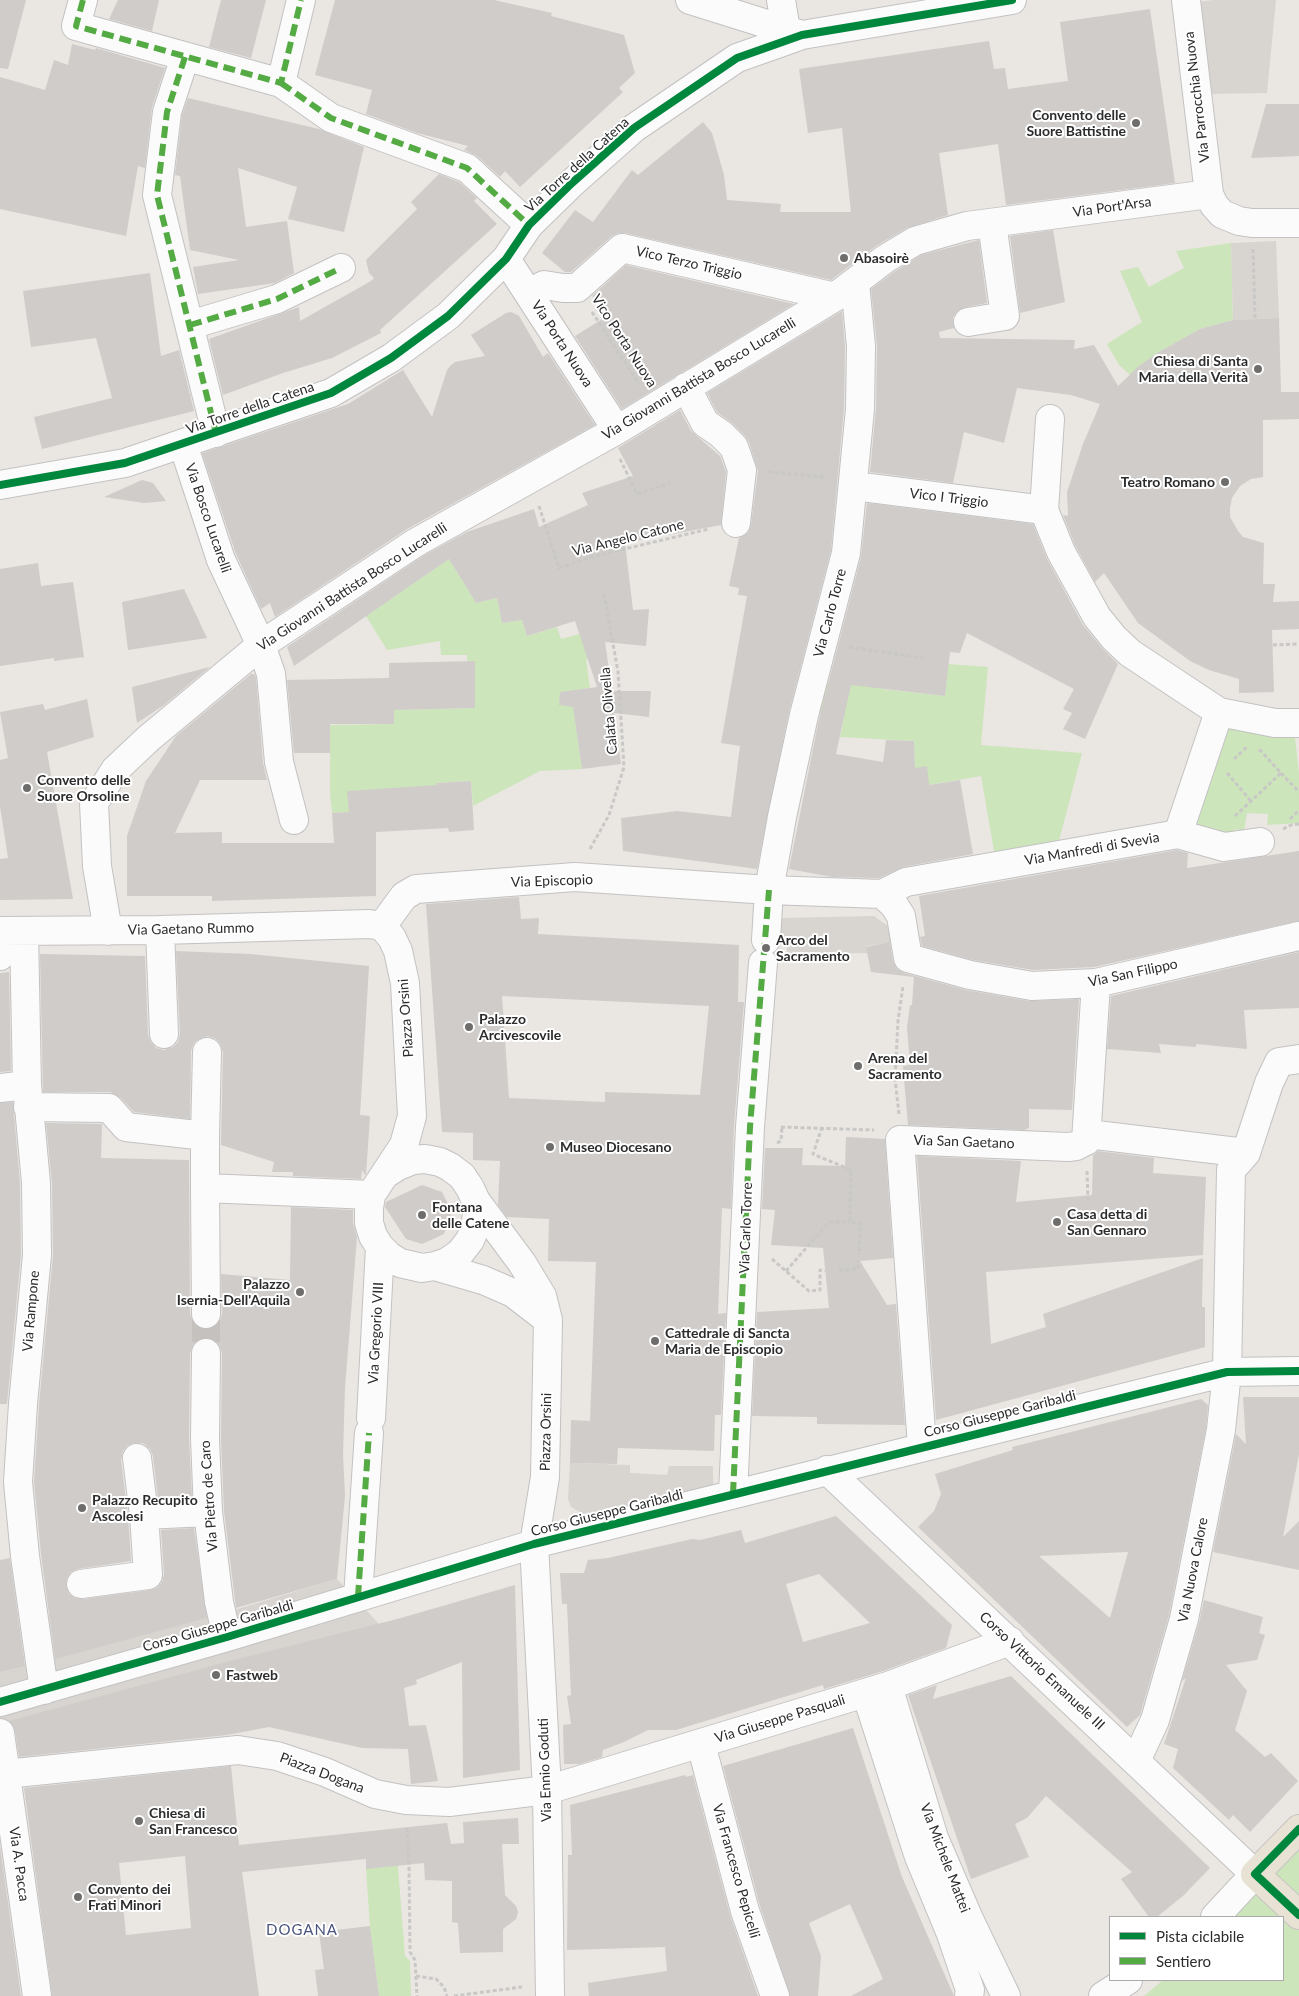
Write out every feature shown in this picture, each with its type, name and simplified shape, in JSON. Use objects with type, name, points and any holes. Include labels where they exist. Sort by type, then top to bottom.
[{"type":"main road","points":[[1298,1914],[1255,1874],[1299,1829]]},
{"type":"street","points":[[83,0],[76,26],[281,84],[331,118],[467,168],[529,225]]},
{"type":"street","points":[[281,84],[301,0]]},
{"type":"street","points":[[690,0],[794,33]]},
{"type":"street","points":[[782,0],[794,33]]},
{"type":"street","name":"Via Torre della Catena","points":[[0,485],[125,463],[331,393],[384,362],[448,316],[506,259],[529,225],[572,183],[634,128],[737,58],[794,33],[964,4],[1012,0]]},
{"type":"street","name":"Via Parrocchia Nuova","points":[[1186,0],[1209,194]]},
{"type":"street","points":[[185,57],[167,112],[157,195],[216,433]]},
{"type":"street","points":[[1209,194],[1214,205],[1222,214],[1240,221],[1299,224]]},
{"type":"street","name":"Via Port'Arsa","points":[[916,241],[967,226],[1209,194]]},
{"type":"street","points":[[968,322],[1005,316],[992,223]]},
{"type":"street","name":"Via Giovanni Battista Bosco Lucarelli","points":[[108,931],[97,866],[94,803],[115,770],[149,738],[261,645],[415,543],[613,432],[845,290],[885,259],[916,241]]},
{"type":"street","name":"Vico Terzo Triggio","points":[[577,288],[622,248],[845,290]]},
{"type":"street","name":"Via Porta Nuova","points":[[506,259],[529,293],[613,432]]},
{"type":"street","points":[[190,325],[277,299],[341,268]]},
{"type":"street","points":[[529,293],[544,284],[577,288]]},
{"type":"street","name":"Via Carlo Torre","points":[[733,1494],[750,1127],[769,890],[786,798],[846,553],[860,409],[861,355],[845,290]]},
{"type":"street","points":[[686,387],[705,423],[721,434],[734,447],[742,470],[736,523]]},
{"type":"street","points":[[1050,419],[1044,510],[1061,552],[1096,617],[1130,653],[1218,712],[1275,723],[1299,723]]},
{"type":"street","name":"Via Bosco Lucarelli","points":[[183,444],[221,560],[261,645],[271,674],[279,762],[294,820]]},
{"type":"street","name":"Vico I Triggio","points":[[853,482],[1044,510]]},
{"type":"street","name":"Via Manfredi di Svevia","points":[[882,894],[906,882],[1178,834],[1218,712]]},
{"type":"street","points":[[1178,834],[1224,847],[1260,842]]},
{"type":"street","name":"Via Episcopio","points":[[382,926],[404,896],[416,889],[575,877],[769,890],[882,894]]},
{"type":"street","points":[[882,894],[894,905],[901,916],[908,958]]},
{"type":"street","name":"Via Gaetano Rummo","points":[[12,931],[160,930],[353,924],[382,926]]},
{"type":"street","name":"Piazza Orsini","points":[[371,1195],[404,1145],[412,1116],[405,983],[398,951],[392,938],[382,926]]},
{"type":"street","points":[[160,930],[164,1034]]},
{"type":"street","points":[[0,956],[12,931]]},
{"type":"street","name":"Via Rampone","points":[[12,931],[36,1183],[36,1255],[18,1482],[25,1556],[44,1690]]},
{"type":"street","name":"Via San Filippo","points":[[908,958],[970,975],[1032,986],[1096,983],[1299,936]]},
{"type":"street","points":[[1096,983],[1088,1134],[1246,1153]]},
{"type":"street","points":[[206,1314],[205,1136],[207,1052]]},
{"type":"street","name":"Via Nuova Calore","points":[[1136,1761],[1155,1720],[1184,1619],[1221,1430],[1227,1372],[1231,1170],[1246,1153],[1269,1083],[1279,1062],[1299,1059]]},
{"type":"street","points":[[0,1088],[27,1096],[108,1108],[126,1127],[205,1136]]},
{"type":"street","name":"Piazza Orsini","points":[[412,1116],[423,1142],[440,1162]]},
{"type":"street","name":"Via San Gaetano","points":[[922,1446],[900,1135],[1068,1147],[1082,1144],[1086,1141],[1088,1134]]},
{"type":"street","name":"Piazza Orsini","points":[[387,1173],[413,1160],[425,1159],[440,1162],[462,1176],[476,1201],[522,1263],[542,1296],[548,1320],[545,1476],[534,1544]]},
{"type":"street","points":[[206,1188],[371,1195],[369,1223],[373,1236],[380,1247],[400,1263],[422,1268],[447,1262],[460,1253],[470,1240],[475,1228],[476,1201]]},
{"type":"street","name":"Via Gregorio VIII","points":[[358,1597],[380,1247]]},
{"type":"street","points":[[435,1266],[483,1280],[513,1293],[548,1320]]},
{"type":"street","name":"Via Pietro de Caro","points":[[206,1353],[205,1439],[208,1512],[219,1602],[227,1638]]},
{"type":"street","name":"Corso Giuseppe Garibaldi","points":[[0,1702],[227,1638],[534,1544],[922,1446],[1227,1372],[1299,1370]]},
{"type":"street","points":[[81,1584],[148,1575],[144,1515],[137,1458]]},
{"type":"street","name":"Corso Vittorio Emanuele III","points":[[827,1470],[1255,1874]]},
{"type":"street","points":[[144,1515],[208,1512]]},
{"type":"street","name":"Via Ennio Goduti","points":[[534,1544],[547,1790],[550,1990]]},
{"type":"street","name":"Via Giuseppe Pasquali","points":[[547,1790],[877,1689],[1010,1641]]},
{"type":"street","name":"Via Michele Mattei","points":[[877,1689],[925,1841],[969,1920],[1006,1996]]},
{"type":"street","name":"Via A. Pacca","points":[[0,1733],[38,1996]]},
{"type":"street","name":"Via Francesco Pepicelli","points":[[701,1744],[745,1911],[776,1996]]},
{"type":"street","name":"Piazza Dogana","points":[[6,1774],[238,1750],[277,1756],[325,1772],[375,1794],[406,1800],[449,1802],[547,1790]]},
{"type":"street","points":[[925,1841],[951,1934],[970,1990],[969,1996]]},
{"type":"street","points":[[1216,1916],[1255,1874]]},
{"type":"street","points":[[1103,1996],[1126,1981]]},
{"type":"path","points":[[1252,223],[1255,319]]},
{"type":"path","points":[[613,432],[637,494],[670,483]]},
{"type":"path","points":[[742,470],[853,482]]},
{"type":"path","points":[[823,642],[923,658]]},
{"type":"path","points":[[1273,645],[1299,644]]},
{"type":"path","points":[[1229,764],[1253,742]]},
{"type":"path","points":[[1258,748],[1299,792]]},
{"type":"path","points":[[1223,769],[1251,801]]},
{"type":"path","points":[[1230,821],[1281,773]]},
{"type":"path","points":[[1290,819],[1299,810]]},
{"type":"path","points":[[750,1127],[822,1127],[900,1135],[896,1079],[898,1031],[908,958]]},
{"type":"path","points":[[769,1147],[781,1141],[782,1127]]},
{"type":"path","points":[[822,1127],[813,1154],[851,1170],[850,1222]]},
{"type":"path","points":[[786,1271],[829,1222],[860,1222],[859,1255]]},
{"type":"path","points":[[1066,1235],[1076,1233]]},
{"type":"path","points":[[766,1254],[809,1291],[820,1290],[820,1270],[825,1271]]},
{"type":"path","points":[[839,1270],[858,1269],[858,1262]]},
{"type":"path","points":[[407,1827],[410,1952],[415,1960],[417,1996]]},
{"type":"path","points":[[416,1976],[436,1979],[444,1986],[447,1996]]},
{"type":"path","points":[[454,1996],[479,1992],[550,1990]]},
{"type":"green space","points":[[1231,243],[1233,320],[1200,329],[1157,353],[1130,375],[1119,365],[1107,344],[1142,322],[1120,271],[1138,267],[1149,287],[1184,268],[1176,251]]},
{"type":"green space","points":[[449,559],[476,603],[497,598],[502,623],[522,620],[527,636],[557,627],[561,639],[602,628],[607,656],[586,659],[590,688],[571,691],[582,769],[540,771],[473,806],[471,781],[437,783],[438,807],[332,813],[330,794],[330,725],[394,724],[394,710],[475,708],[475,661],[467,661],[467,655],[441,655],[440,641],[387,650],[366,616]]},
{"type":"green space","points":[[853,654],[882,689],[945,696],[948,664],[988,667],[981,745],[1082,753],[1059,841],[995,857],[981,776],[929,785],[915,768],[914,741],[840,737],[844,718],[810,711],[823,683],[845,688]]},
{"type":"green space","points":[[1233,723],[1261,735],[1295,737],[1299,774],[1299,823],[1267,825],[1268,814],[1247,813],[1244,831],[1235,829],[1232,839],[1191,830],[1223,726]]},
{"type":"green space","points":[[1299,1843],[1299,1996],[1144,1996],[1162,1981],[1284,1981],[1284,1916],[1213,1916]]},
{"type":"green space","points":[[397,1855],[405,1956],[410,1961],[411,1996],[379,1996],[370,1926],[366,1869]]},
{"type":"shaded area","points":[[1213,0],[1276,0],[1267,93],[1205,94],[1198,2]]},
{"type":"shaded area","points":[[1276,241],[1279,318],[1233,320],[1231,243]]},
{"type":"shaded area","points":[[874,916],[888,926],[891,942],[867,946],[868,953],[787,954],[787,944],[779,943],[782,918]]},
{"type":"shaded area","points":[[570,1463],[630,1465],[630,1473],[667,1475],[669,1466],[713,1466],[713,1486],[598,1516],[587,1516],[571,1507],[568,1499]]},
{"type":"shaded area","points":[[337,1579],[379,1624],[0,1724],[0,1672],[214,1616]]},
{"type":"building","points":[[0,0],[26,0],[8,69],[0,68]]},
{"type":"building","points":[[118,0],[159,0],[152,31],[109,19]]},
{"type":"building","points":[[221,0],[266,0],[251,58],[209,47]]},
{"type":"building","points":[[335,0],[494,0],[552,13],[551,16],[624,35],[635,73],[619,88],[623,92],[520,187],[505,171],[500,177],[477,156],[464,150],[468,146],[417,133],[366,114],[372,90],[315,75]]},
{"type":"building","points":[[1150,9],[1175,183],[1006,205],[998,144],[939,153],[948,215],[907,228],[876,246],[831,280],[625,233],[618,233],[612,236],[571,272],[565,272],[542,253],[575,210],[593,222],[632,170],[638,175],[703,122],[712,133],[724,175],[727,200],[781,204],[780,212],[851,212],[842,128],[808,133],[799,69],[989,41],[994,69],[1005,68],[1008,89],[1068,81],[1060,22]]},
{"type":"building","points":[[72,44],[95,50],[96,48],[165,68],[152,107],[145,168],[138,166],[126,236],[0,209],[0,77],[45,90],[54,60],[68,65]]},
{"type":"building","points":[[188,98],[319,129],[364,147],[344,232],[288,219],[297,187],[238,168],[246,227],[287,221],[294,273],[275,283],[198,294],[193,267],[239,260],[190,250],[180,176],[175,175],[182,115]]},
{"type":"building","points":[[1266,104],[1299,104],[1299,156],[1251,158]]},
{"type":"building","points":[[439,174],[459,182],[477,198],[474,201],[497,224],[380,330],[381,333],[332,358],[283,373],[223,395],[209,339],[299,307],[300,321],[371,281],[374,278],[369,273],[366,260],[417,209],[411,202]]},
{"type":"building","points":[[1053,230],[1065,302],[1020,313],[1010,236]]},
{"type":"building","points":[[979,240],[987,303],[959,310],[953,317],[954,328],[939,332],[940,338],[1075,340],[1074,349],[1094,345],[1118,386],[1139,366],[1157,353],[1200,329],[1233,320],[1279,318],[1281,392],[1299,392],[1299,419],[1263,420],[1263,477],[1251,479],[1240,486],[1232,498],[1230,508],[1230,517],[1243,537],[1264,543],[1263,584],[1275,584],[1273,602],[1299,601],[1299,629],[1272,630],[1274,692],[1239,693],[1239,679],[1209,670],[1190,661],[1138,623],[1104,573],[1095,582],[1075,545],[1063,515],[1068,516],[1067,492],[1083,444],[1100,404],[1071,395],[1017,388],[1004,443],[964,432],[953,483],[870,472],[876,409],[877,346],[871,289],[921,255]]},
{"type":"building","points":[[626,265],[794,304],[622,409],[575,336],[612,313],[592,296]]},
{"type":"building","points":[[150,273],[161,356],[179,350],[194,411],[42,449],[34,417],[112,398],[96,338],[31,347],[23,291]]},
{"type":"building","points":[[842,311],[845,347],[844,408],[831,550],[789,712],[757,869],[623,851],[621,818],[677,811],[731,817],[740,746],[721,743],[747,596],[738,595],[739,588],[729,586],[739,538],[748,533],[751,525],[758,471],[749,442],[732,423],[717,412],[707,393]]},
{"type":"building","points":[[511,312],[519,316],[543,357],[548,353],[595,425],[407,529],[275,617],[270,603],[261,609],[236,554],[202,453],[348,404],[403,370],[432,417],[450,366],[455,362],[485,356],[471,335],[506,313]]},
{"type":"building","points":[[680,410],[691,431],[720,456],[726,472],[721,525],[625,543],[633,610],[649,609],[646,646],[605,642],[612,691],[651,691],[649,717],[614,713],[621,764],[582,769],[573,707],[559,705],[560,692],[597,687],[575,621],[527,636],[522,620],[502,623],[497,598],[476,603],[449,559],[294,666],[287,647],[423,556],[467,532],[534,509],[539,527],[588,505],[582,493],[633,476],[618,448]]},
{"type":"building","points":[[142,480],[153,483],[166,501],[144,503],[104,497]]},
{"type":"building","points":[[867,503],[1033,524],[1047,559],[1083,625],[1118,664],[1085,739],[1063,729],[1072,713],[1063,709],[1074,689],[967,633],[960,653],[950,652],[945,696],[851,685],[836,754],[883,762],[886,740],[914,741],[915,768],[927,766],[929,785],[960,780],[973,854],[903,867],[879,878],[832,877],[789,869],[819,719],[861,557]]},
{"type":"building","points":[[38,563],[41,586],[73,582],[84,657],[54,661],[54,658],[0,666],[0,569]]},
{"type":"building","points":[[184,589],[207,638],[128,650],[122,602]]},
{"type":"building","points":[[475,661],[475,708],[394,710],[394,724],[330,724],[330,753],[294,753],[287,680],[389,678],[389,663]]},
{"type":"building","points":[[210,667],[164,705],[137,723],[132,687]]},
{"type":"building","points":[[251,674],[254,674],[256,677],[263,763],[267,780],[200,780],[175,833],[222,832],[222,843],[334,843],[332,813],[349,812],[347,791],[471,781],[474,830],[449,832],[448,828],[376,832],[376,896],[212,901],[212,896],[127,896],[127,836],[146,781],[176,736]]},
{"type":"building","name":"Convento delle Suore Orsoline","points":[[87,699],[94,737],[47,752],[73,899],[0,900],[0,859],[8,858],[0,806],[0,760],[8,758],[0,712],[43,704],[45,710]]},
{"type":"building","points":[[1177,850],[1188,853],[1187,868],[1299,851],[1299,921],[1094,967],[1033,970],[973,960],[922,946],[920,937],[925,936],[919,896]]},
{"type":"building","points":[[519,897],[521,919],[539,918],[538,934],[739,945],[738,1002],[744,1002],[734,1126],[731,1209],[722,1208],[718,1314],[726,1313],[721,1415],[715,1415],[714,1451],[618,1448],[617,1464],[570,1463],[571,1420],[590,1421],[596,1262],[548,1261],[549,1219],[507,1217],[498,1205],[500,1161],[473,1160],[473,1133],[442,1132],[426,904]],"holes":[[[502,996],[709,1006],[700,1095],[605,1092],[605,1102],[509,1098]]]},
{"type":"building","points":[[890,942],[893,961],[897,969],[904,973],[966,990],[1029,1001],[1079,999],[1072,1110],[1029,1109],[1029,1128],[1024,1130],[908,1125],[903,1066],[910,1065],[907,1027],[910,1005],[912,1005],[914,977],[871,972],[866,947]]},
{"type":"building","points":[[176,951],[250,954],[369,966],[360,1115],[370,1116],[366,1174],[362,1170],[361,1179],[293,1176],[293,1172],[272,1172],[274,1162],[221,1145],[223,1052],[216,1039],[208,1036],[194,1043],[191,1051],[190,1119],[134,1112],[120,1097],[110,1092],[43,1092],[40,954],[145,956],[148,1035],[156,1048],[164,1050],[173,1047],[178,1042],[180,1034]]},
{"type":"building","points":[[1299,952],[1299,1008],[1244,1010],[1247,1049],[1196,1044],[1196,1047],[1159,1044],[1161,1053],[1107,1049],[1111,996]]},
{"type":"building","points":[[9,972],[11,1071],[0,1072],[0,973]]},
{"type":"building","points":[[13,1102],[20,1184],[21,1254],[7,1404],[0,1404],[0,1103]]},
{"type":"building","points":[[46,1123],[102,1124],[101,1158],[189,1160],[190,1314],[193,1322],[199,1328],[207,1330],[213,1328],[220,1321],[222,1314],[221,1274],[290,1280],[291,1207],[353,1210],[353,1223],[357,1237],[345,1388],[343,1455],[345,1496],[337,1579],[236,1608],[224,1511],[221,1439],[222,1353],[214,1339],[206,1337],[199,1339],[193,1345],[190,1353],[189,1439],[192,1497],[158,1499],[153,1456],[150,1449],[143,1443],[128,1445],[123,1451],[121,1460],[131,1561],[78,1569],[71,1572],[67,1578],[66,1586],[69,1594],[75,1598],[83,1599],[157,1588],[162,1582],[164,1574],[161,1530],[194,1528],[207,1618],[55,1659],[41,1554],[34,1482],[53,1255],[52,1183]]},
{"type":"building","points":[[846,1137],[885,1139],[893,1258],[860,1261],[887,1305],[896,1304],[905,1425],[817,1424],[817,1417],[752,1416],[757,1312],[829,1308],[823,1248],[771,1245],[775,1210],[762,1209],[765,1148],[803,1148],[802,1165],[845,1166]]},
{"type":"building","points":[[1098,1151],[1154,1158],[1153,1173],[1206,1177],[1203,1255],[986,1272],[991,1344],[1046,1327],[1043,1314],[1203,1258],[1202,1307],[1205,1307],[1205,1347],[936,1420],[917,1156],[1021,1161],[1016,1202],[1092,1195],[1093,1155]]},
{"type":"building","name":"Fontana delle Catene","points":[[422,1185],[442,1192],[452,1212],[444,1234],[422,1244],[406,1239],[385,1207],[386,1202]]},
{"type":"building","points":[[1243,1397],[1299,1397],[1299,1454],[1283,1537],[1299,1521],[1299,1570],[1213,1552],[1236,1434],[1246,1444]]},
{"type":"building","points":[[1201,1399],[1208,1405],[1206,1428],[1169,1615],[1140,1715],[1127,1727],[918,1527],[934,1511],[941,1494],[935,1474],[1013,1450],[1012,1447]],"holes":[[[1128,1552],[1110,1618],[1039,1556]]]},
{"type":"building","points":[[836,1516],[952,1625],[946,1648],[883,1671],[824,1689],[823,1685],[676,1730],[648,1730],[603,1750],[602,1757],[580,1764],[564,1764],[563,1725],[571,1724],[567,1696],[571,1695],[567,1604],[562,1604],[560,1573],[584,1573],[588,1560],[608,1558],[692,1539],[700,1540],[741,1530],[745,1543]],"holes":[[[819,1574],[870,1623],[803,1642],[786,1584]]]},
{"type":"building","points":[[10,1558],[25,1666],[0,1672],[0,1560]]},
{"type":"building","points":[[515,1585],[520,1770],[463,1778],[462,1662],[416,1680],[417,1684],[404,1688],[409,1726],[426,1725],[438,1781],[411,1784],[408,1749],[362,1748],[269,1727],[227,1735],[19,1757],[15,1731],[9,1721],[230,1661],[401,1618]]},
{"type":"building","points":[[1204,1600],[1263,1617],[1259,1633],[1265,1635],[1257,1660],[1226,1665],[1247,1691],[1235,1730],[1265,1757],[1271,1753],[1298,1781],[1250,1832],[1233,1815],[1229,1820],[1173,1768],[1178,1749],[1164,1744],[1186,1678],[1182,1681]]},
{"type":"building","points":[[1011,1676],[1210,1868],[1184,1895],[1158,1916],[1148,1916],[1121,1879],[1132,1872],[1046,1796],[1027,1818],[1015,1824],[1029,1857],[971,1879],[908,1695],[937,1685],[933,1699]]},
{"type":"building","points":[[853,1728],[902,1877],[954,1996],[851,1996],[883,1979],[850,1904],[809,1923],[821,1956],[818,1996],[790,1996],[760,1906],[723,1766]]},
{"type":"building","points":[[231,1766],[239,1845],[447,1823],[451,1844],[464,1843],[463,1822],[518,1818],[519,1844],[502,1844],[505,1895],[516,1906],[518,1912],[516,1919],[503,1929],[503,1952],[460,1953],[458,1923],[452,1922],[452,1881],[425,1880],[424,1863],[366,1869],[366,1859],[242,1872],[259,1996],[52,1996],[24,1788]],"holes":[[[185,1856],[191,1928],[126,1935],[119,1863]]]},
{"type":"building","points":[[685,1775],[686,1777],[693,1775],[730,1915],[758,1996],[589,1996],[588,1983],[667,1971],[665,1947],[567,1950],[568,1855],[572,1855],[570,1805]]},
{"type":"building","points":[[0,1845],[21,1996],[0,1996]]},
{"type":"building","points":[[370,1926],[379,1996],[318,1996],[315,1970],[324,1969],[319,1932]]},
{"type":"tunnel","points":[[206,1314],[206,1353]]},
{"type":"marked path","points":[[83,0],[76,26],[281,83],[301,0]]},
{"type":"marked path","points":[[185,57],[167,112],[157,195],[216,433]]},
{"type":"marked path","points":[[281,83],[331,118],[467,168],[529,225]]},
{"type":"marked path","points":[[190,325],[277,299],[341,268]]},
{"type":"marked path","points":[[733,1494],[750,1127],[769,890]]},
{"type":"marked path","points":[[358,1597],[369,1433]]},
{"type":"cycle path","points":[[0,485],[125,463],[331,393],[391,358],[448,316],[506,259],[529,225],[572,183],[634,128],[737,58],[802,35],[1012,0]]},
{"type":"cycle path","points":[[0,1702],[227,1637],[534,1544],[1227,1372],[1299,1371]]},
{"type":"cycle path","points":[[1299,1829],[1255,1874],[1299,1915]]},
{"type":"place","name":"Convento delle Suore Battistine","points":[[1136,123]]},
{"type":"place","name":"Abasoirè","points":[[844,258]]},
{"type":"place","name":"Chiesa di Santa Maria della Verità","points":[[1258,369]]},
{"type":"place","name":"Teatro Romano","points":[[1225,482]]},
{"type":"place","name":"Convento delle Suore Orsoline","points":[[27,788]]},
{"type":"place","name":"Arco del Sacramento","points":[[766,948]]},
{"type":"place","name":"Palazzo Arcivescovile","points":[[469,1027]]},
{"type":"place","name":"Arena del Sacramento","points":[[858,1066]]},
{"type":"place","name":"Museo Diocesano","points":[[550,1147]]},
{"type":"place","name":"Fontana delle Catene","points":[[422,1215]]},
{"type":"place","name":"Casa detta di San Gennaro","points":[[1057,1222]]},
{"type":"place","name":"Palazzo Isernia-Dell'Aquila","points":[[300,1292]]},
{"type":"place","name":"Cattedrale di Sancta Maria de Episcopio","points":[[655,1341]]},
{"type":"place","name":"Palazzo Recupito Ascolesi","points":[[82,1508]]},
{"type":"place","name":"Fastweb","points":[[216,1675]]},
{"type":"place","name":"Chiesa di San Francesco","points":[[139,1821]]},
{"type":"place","name":"Convento dei Frati Minori","points":[[78,1897]]},
{"type":"district","name":"DOGANA","points":[[302,1930]]}]
